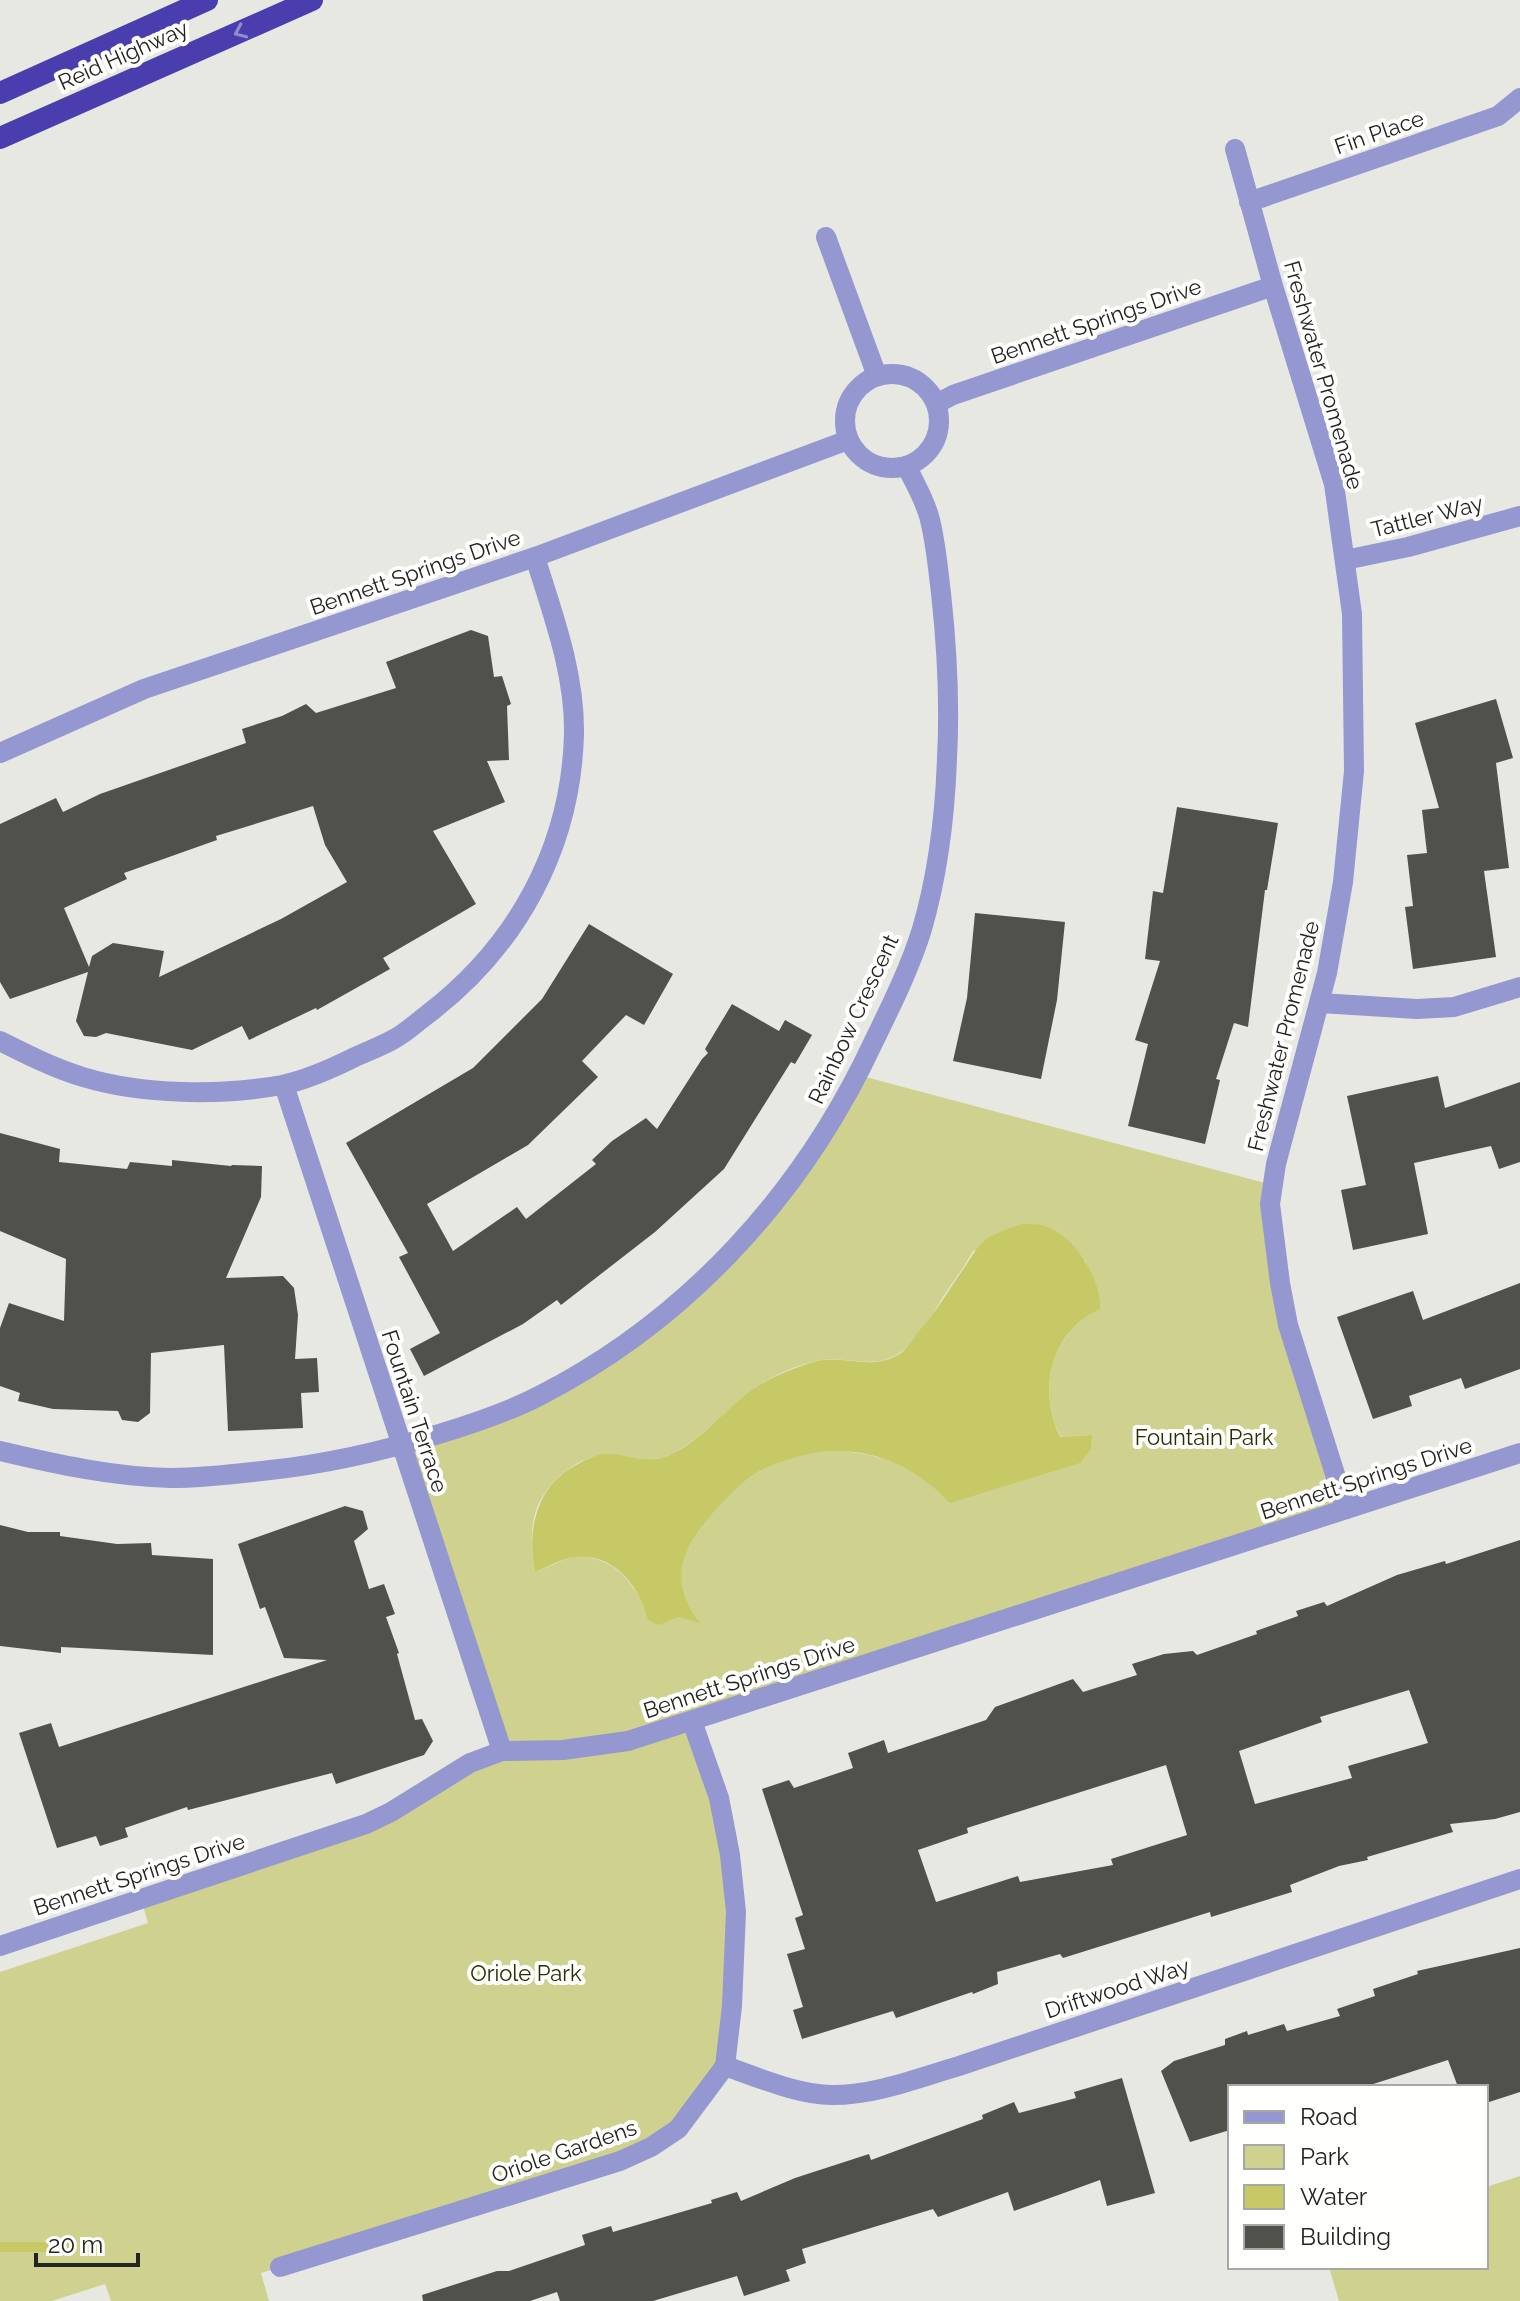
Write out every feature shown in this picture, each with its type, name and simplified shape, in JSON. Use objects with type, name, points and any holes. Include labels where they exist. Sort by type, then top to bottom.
[{"type":"highway","name":"Reid Highway","points":[[0,93],[207,0]]},
{"type":"highway","name":"Reid Highway","points":[[0,138],[312,0]]},
{"type":"street","name":"Fin Place","points":[[1249,202],[1498,116],[1520,98]]},
{"type":"street","name":"Freshwater Promenade","points":[[1235,149],[1334,484],[1352,614],[1354,771],[1336,928],[1320,1003],[1276,1164],[1270,1204],[1288,1325],[1346,1509]]},
{"type":"street","points":[[826,237],[877,376]]},
{"type":"street","name":"Bennett Springs Drive","points":[[936,404],[953,395],[1273,286]]},
{"type":"street","points":[[895,374],[912,378],[926,389],[936,404],[939,422],[935,440],[925,455],[907,467],[891,468],[873,464],[858,455],[848,440],[845,409],[852,395],[877,376],[895,374]]},
{"type":"street","name":"Bennett Springs Drive","points":[[0,753],[144,689],[535,557],[848,440]]},
{"type":"street","name":"Rainbow Crescent","points":[[0,1451],[126,1474],[170,1478],[292,1468],[349,1459],[471,1424],[538,1397],[640,1334],[724,1261],[764,1217],[822,1139],[858,1075],[921,932],[934,882],[943,825],[949,713],[943,616],[930,516],[907,467]]},
{"type":"street","name":"Tattler Way","points":[[1345,560],[1408,547],[1520,516]]},
{"type":"street","points":[[0,1041],[83,1077],[134,1087],[189,1092],[284,1085],[396,1039],[444,1001],[492,955],[527,905],[552,852],[567,796],[574,733],[569,673],[535,557]]},
{"type":"street","points":[[1320,1003],[1417,1009],[1454,1007],[1520,987]]},
{"type":"street","name":"Fountain Terrace","points":[[284,1085],[502,1751]]},
{"type":"street","name":"Bennett Springs Drive","points":[[0,1946],[366,1824],[470,1763],[502,1751],[563,1750],[628,1741],[1520,1453]]},
{"type":"street","points":[[692,1721],[719,1798],[730,1855],[736,1912],[732,2006],[725,2066]]},
{"type":"street","name":"Driftwood Way","points":[[725,2066],[788,2087],[831,2095],[877,2090],[959,2066],[1520,1879]]},
{"type":"street","name":"Oriole Gardens","points":[[280,2267],[587,2172],[651,2147],[678,2129],[725,2066]]},
{"type":"green space","points":[[858,1075],[1273,1185],[1274,1244],[1346,1509],[693,1721],[730,1855],[725,2066],[678,2129],[587,2172],[261,2273],[269,2301],[111,2301],[105,2284],[52,2301],[0,2301],[0,1972],[148,1923],[141,1899],[366,1824],[501,1751],[402,1445],[538,1397],[724,1261]],"holes":[[[1057,1231],[1086,1262],[1089,1314],[1060,1345],[1049,1385],[1054,1423],[1062,1437],[1091,1435],[942,1494],[897,1463],[851,1452],[812,1453],[764,1469],[721,1502],[695,1534],[686,1551],[680,1584],[698,1622],[678,1617],[659,1624],[623,1575],[593,1558],[570,1558],[535,1572],[532,1542],[536,1511],[547,1490],[575,1465],[597,1456],[665,1457],[685,1447],[750,1392],[781,1373],[826,1359],[868,1362],[898,1354],[923,1328],[973,1251]]]},
{"type":"green space","points":[[1520,2176],[1520,2301],[1339,2301],[1330,2269],[1488,2269],[1488,2186]]},
{"type":"water","points":[[1022,1224],[1041,1225],[1064,1236],[1083,1258],[1096,1284],[1100,1309],[1074,1327],[1064,1339],[1052,1367],[1050,1382],[1052,1414],[1061,1437],[1092,1435],[1091,1449],[1080,1463],[950,1503],[913,1472],[869,1455],[828,1451],[774,1464],[735,1489],[707,1520],[689,1547],[683,1561],[683,1591],[700,1623],[678,1617],[659,1625],[648,1620],[632,1585],[614,1566],[603,1561],[590,1557],[571,1558],[535,1572],[532,1540],[538,1510],[553,1483],[564,1473],[600,1455],[654,1459],[672,1454],[694,1440],[752,1390],[774,1377],[813,1362],[879,1362],[890,1359],[909,1345],[980,1245],[1004,1230]]},
{"type":"building","points":[[471,630],[488,636],[494,677],[502,676],[511,704],[507,706],[509,760],[487,761],[505,802],[433,831],[476,904],[383,958],[390,969],[317,1010],[249,1040],[242,1026],[192,1050],[106,1033],[96,1037],[84,1036],[76,1021],[88,972],[10,999],[0,982],[0,824],[56,798],[63,812],[100,794],[246,743],[242,729],[282,716],[306,704],[316,713],[396,688],[386,662]],"holes":[[[313,806],[325,845],[347,882],[281,919],[159,977],[164,951],[113,943],[92,956],[89,967],[64,908],[127,879],[124,873],[217,840],[216,836]]]},
{"type":"building","points":[[1496,699],[1513,758],[1496,763],[1509,868],[1484,871],[1496,957],[1413,969],[1405,907],[1413,906],[1407,855],[1427,853],[1422,810],[1439,808],[1415,723]]},
{"type":"building","points":[[1177,807],[1278,823],[1265,890],[1248,1027],[1234,1023],[1216,1079],[1220,1080],[1205,1144],[1128,1126],[1148,1044],[1135,1040],[1160,961],[1145,959],[1153,891],[1163,893]]},
{"type":"building","points":[[975,913],[1065,922],[1057,1000],[1041,1079],[953,1061],[967,998]]},
{"type":"building","points":[[589,924],[673,974],[644,1025],[626,1015],[582,1061],[598,1077],[528,1145],[427,1204],[453,1251],[517,1207],[526,1219],[596,1164],[592,1160],[612,1141],[646,1118],[657,1129],[708,1053],[705,1049],[732,1004],[779,1031],[785,1020],[812,1035],[795,1064],[791,1062],[724,1169],[655,1232],[561,1305],[557,1300],[523,1324],[424,1376],[410,1349],[440,1333],[399,1257],[408,1253],[346,1143],[473,1068],[542,999]]},
{"type":"building","points":[[1438,1076],[1445,1108],[1520,1082],[1520,1162],[1499,1169],[1491,1146],[1414,1163],[1428,1234],[1353,1250],[1341,1190],[1366,1185],[1347,1096]]},
{"type":"building","points":[[0,1133],[60,1149],[59,1162],[127,1169],[130,1162],[172,1166],[172,1160],[262,1166],[261,1197],[226,1278],[283,1276],[294,1288],[298,1315],[295,1359],[317,1358],[319,1392],[301,1393],[303,1428],[228,1431],[224,1345],[151,1353],[150,1413],[138,1422],[122,1420],[118,1411],[53,1409],[18,1401],[20,1393],[0,1386],[0,1328],[9,1303],[64,1321],[66,1259],[0,1231]]},
{"type":"building","points":[[1520,1283],[1520,1369],[1465,1389],[1461,1378],[1409,1396],[1412,1406],[1373,1419],[1337,1317],[1413,1291],[1423,1320]]},
{"type":"building","points":[[345,1506],[363,1511],[368,1529],[354,1541],[369,1589],[384,1584],[395,1614],[386,1617],[399,1653],[415,1720],[422,1719],[433,1741],[424,1755],[336,1784],[332,1773],[188,1810],[187,1807],[125,1828],[128,1837],[100,1846],[96,1836],[57,1848],[19,1733],[51,1723],[59,1747],[327,1660],[284,1658],[265,1607],[260,1609],[238,1544]]},
{"type":"building","points":[[0,1525],[28,1532],[60,1532],[60,1536],[117,1544],[151,1543],[152,1555],[213,1559],[213,1655],[61,1647],[61,1653],[0,1646]]},
{"type":"building","points":[[1520,1540],[1520,1812],[1495,1819],[1450,1824],[1453,1832],[1367,1857],[1368,1860],[1339,1866],[1290,1885],[1292,1892],[1211,1917],[1210,1912],[1063,1958],[1060,1954],[997,1972],[998,1984],[973,1994],[896,2018],[893,2011],[802,2039],[793,2010],[803,2007],[787,1954],[805,1949],[795,1918],[803,1915],[762,1789],[789,1780],[794,1788],[853,1768],[848,1753],[884,1740],[888,1753],[986,1720],[995,1707],[1073,1679],[1083,1692],[1137,1675],[1132,1664],[1164,1654],[1193,1651],[1197,1655],[1298,1616],[1296,1611],[1324,1602],[1327,1606],[1397,1575],[1445,1561],[1446,1564]],"holes":[[[1409,1690],[1428,1743],[1348,1766],[1352,1778],[1255,1804],[1239,1751],[1322,1722],[1320,1717]],[[1166,1765],[1187,1835],[1111,1859],[1113,1865],[1020,1882],[1018,1876],[936,1902],[918,1850],[968,1833],[967,1828]]]},
{"type":"building","points":[[1520,1948],[1520,2092],[1488,2102],[1488,2085],[1457,2085],[1448,2060],[1370,2085],[1228,2085],[1228,2131],[1190,2142],[1161,2071],[1174,2061],[1225,2045],[1225,2039],[1247,2031],[1248,2035],[1284,2024],[1287,2031],[1340,2016],[1337,2009],[1375,1996],[1373,1989],[1418,1974],[1417,1971]]},
{"type":"building","points":[[1122,2078],[1155,2193],[1107,2206],[1100,2180],[1014,2211],[1008,2192],[938,2217],[933,2209],[802,2249],[806,2263],[786,2270],[790,2281],[744,2296],[737,2276],[653,2301],[560,2301],[557,2292],[530,2301],[423,2301],[422,2295],[497,2271],[509,2271],[585,2245],[582,2235],[611,2226],[613,2232],[712,2203],[711,2200],[737,2192],[741,2201],[795,2178],[869,2154],[871,2160],[983,2119],[982,2115],[1014,2102],[1019,2113],[1076,2098],[1074,2092]]},
{"type":"waterway","points":[[0,2247],[66,2247]]},
{"type":"park label","name":"Fountain Park","points":[[1204,1437]]},
{"type":"park label","name":"Oriole Park","points":[[526,1973]]}]
